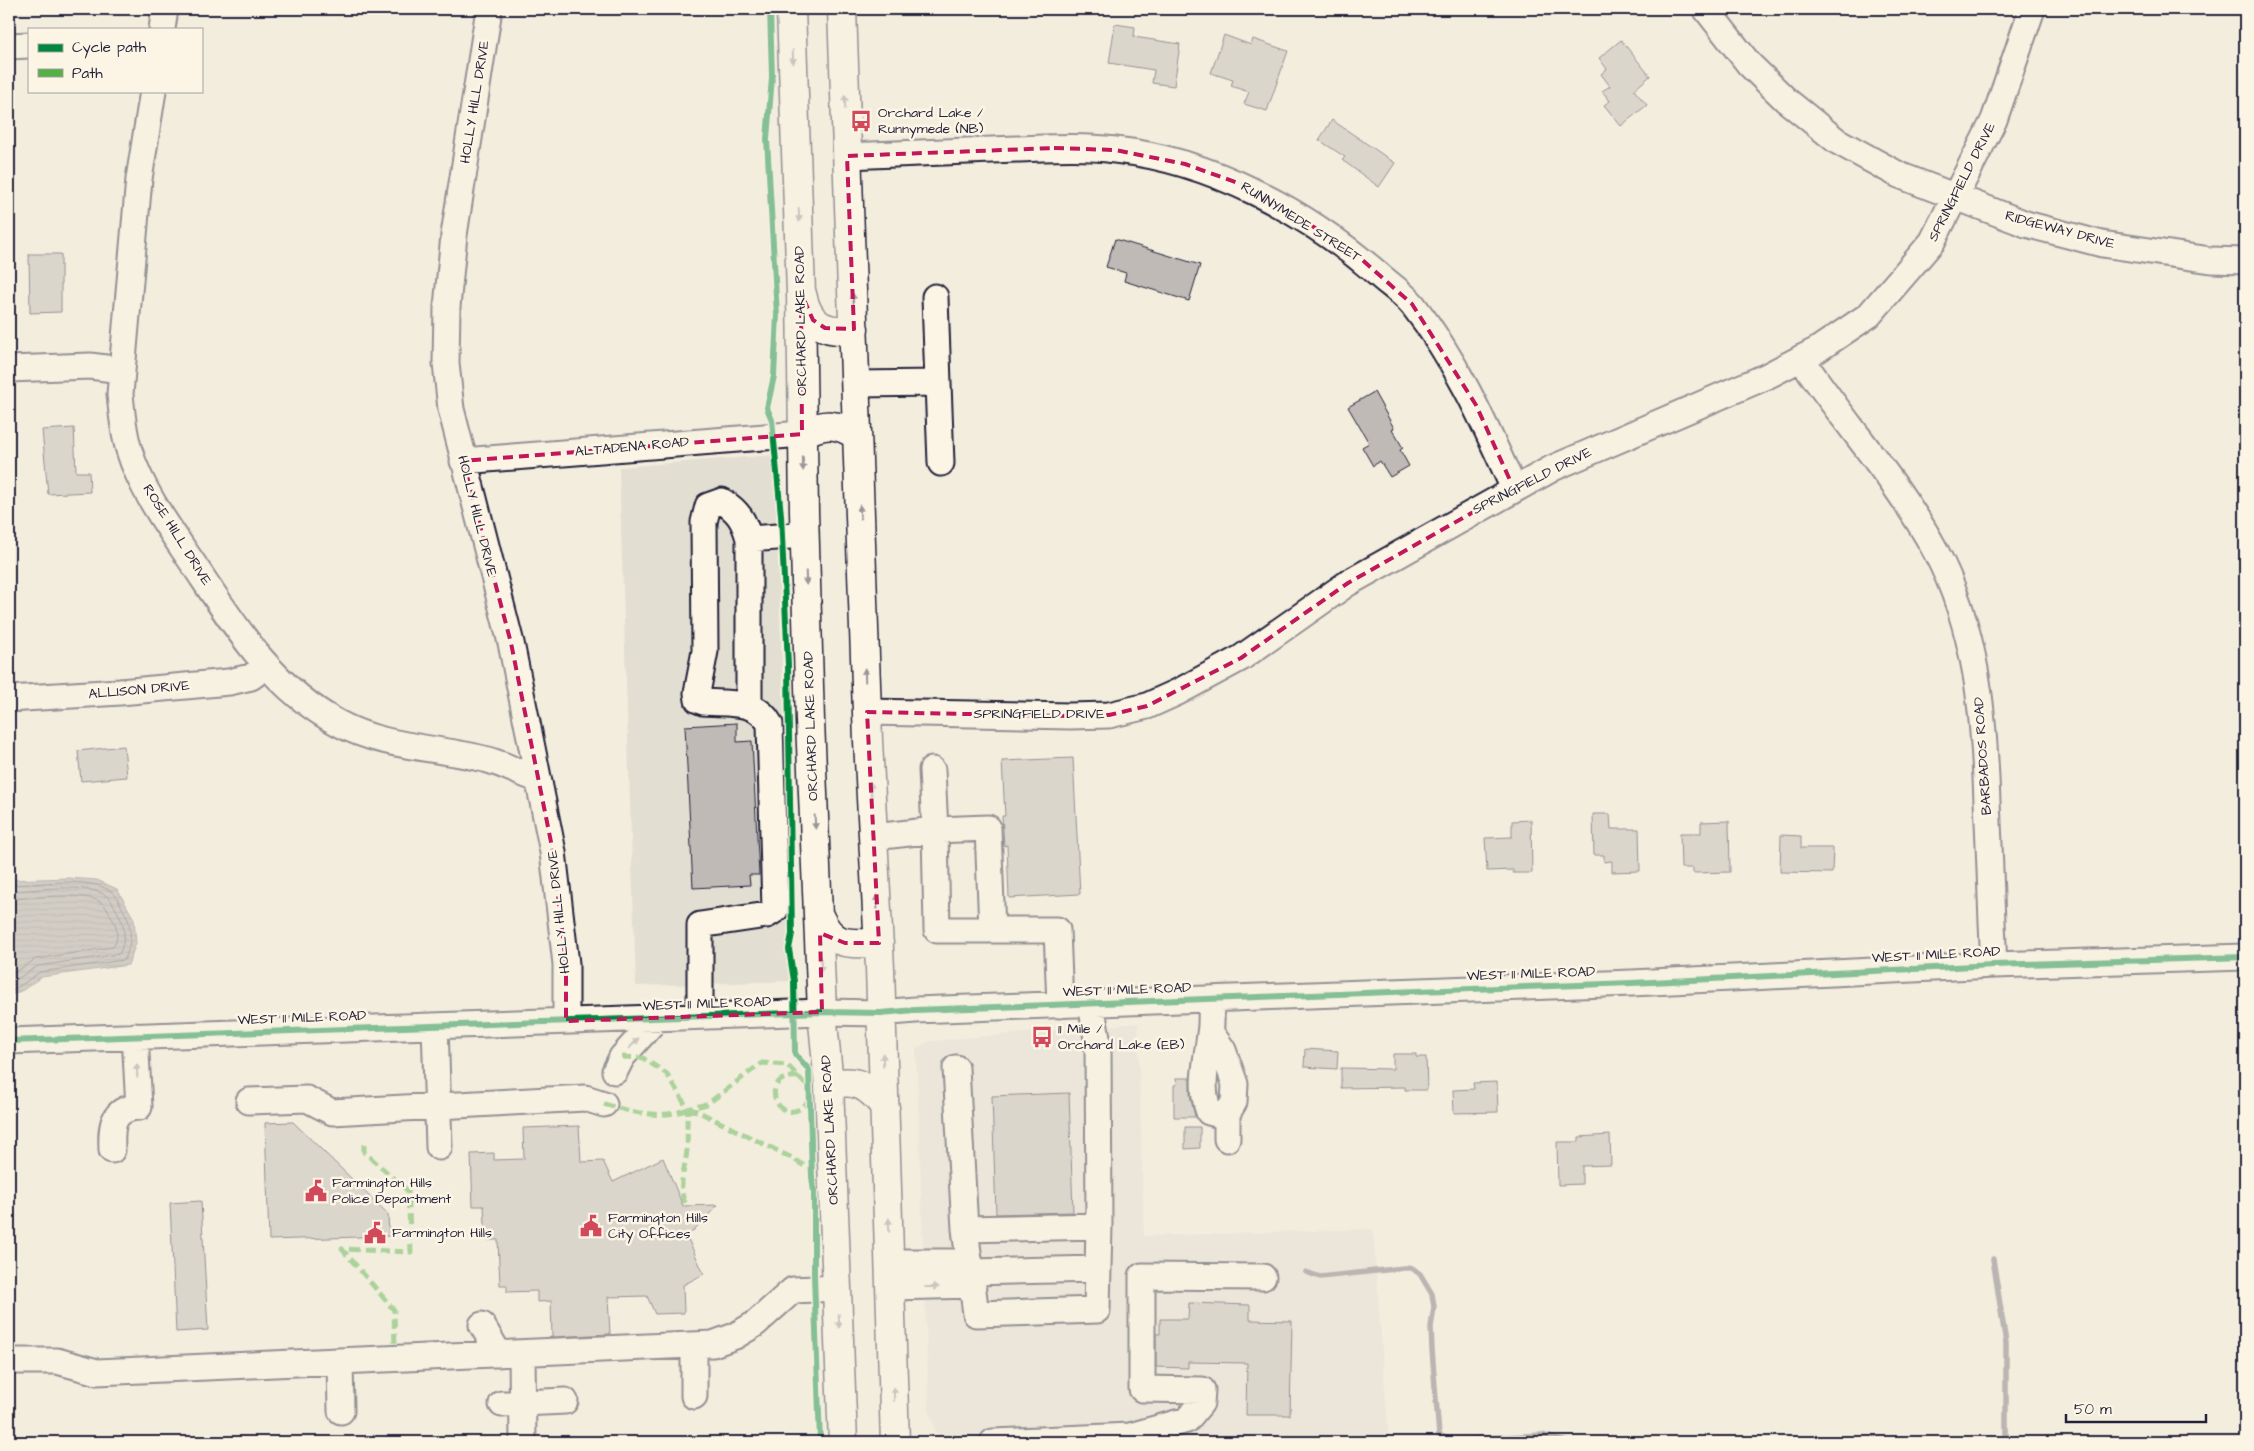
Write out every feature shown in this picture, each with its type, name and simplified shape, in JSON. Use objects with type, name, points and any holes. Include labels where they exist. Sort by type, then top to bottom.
[{"type":"main road","name":"ORCHARD LAKE ROAD","points":[[791,9],[802,293],[802,434],[805,536],[822,1012],[829,1085],[843,1442]]},
{"type":"main road","points":[[842,9],[867,712],[879,943],[895,1442]]},
{"type":"main road","points":[[802,293],[804,307],[812,320],[825,328],[840,331],[854,329]]},
{"type":"main road","points":[[802,434],[818,426],[828,424],[838,425],[857,436]]},
{"type":"main road","points":[[820,918],[826,930],[834,939],[845,943],[879,943]]},
{"type":"main road","points":[[829,1085],[843,1081],[859,1084],[873,1092],[885,1106]]},
{"type":"street","points":[[162,28],[165,9]]},
{"type":"street","name":"HOLLY HILL DRIVE","points":[[489,9],[454,235],[447,307],[446,363],[451,409],[511,643],[553,852],[566,964],[566,1021]]},
{"type":"street","name":"RIDGEWAY DRIVE","points":[[1706,9],[1749,64],[1786,100],[1837,141],[1900,175],[1955,198],[2026,224],[2102,244],[2211,260],[2245,261]]},
{"type":"street","name":"SPRINGFIELD DRIVE","points":[[867,712],[1070,716],[1109,715],[1146,706],[1178,692],[1241,658],[1348,583],[1553,468],[1757,380],[1801,358],[1869,316],[1932,242],[1994,120],[2032,9]]},
{"type":"street","points":[[9,46],[28,45]]},
{"type":"street","name":"ROSE HILL DRIVE","points":[[152,92],[139,179],[122,370],[122,426],[129,452],[144,484],[182,547],[243,638],[287,688],[339,724],[372,736],[406,745],[488,760],[538,779]]},
{"type":"street","name":"RUNNYMEDE STREET","points":[[847,156],[1054,148],[1115,150],[1185,164],[1238,182],[1300,218],[1358,257],[1412,304],[1452,360],[1476,405],[1514,489]]},
{"type":"street","points":[[935,297],[941,463]]},
{"type":"street","name":"BARBADOS ROAD","points":[[1801,358],[1900,493],[1935,550],[1959,603],[1972,648],[1984,722],[1994,965]]},
{"type":"street","points":[[9,369],[90,366],[122,370]]},
{"type":"street","points":[[856,384],[938,383]]},
{"type":"street","name":"ALTADENA ROAD","points":[[463,461],[802,434]]},
{"type":"street","points":[[700,1016],[700,925],[767,915],[775,910],[770,724],[763,713],[750,706],[703,702],[698,700],[697,693],[705,651],[704,522],[708,506],[722,501],[735,510],[745,522],[750,539],[750,706]]},
{"type":"street","points":[[750,539],[805,536]]},
{"type":"street","name":"ALLISON DRIVE","points":[[9,699],[120,692],[229,682],[251,678],[266,666]]},
{"type":"street","points":[[932,770],[937,930],[1057,930],[1060,1004]]},
{"type":"street","points":[[874,837],[934,830],[988,828],[992,930]]},
{"type":"street","name":"WEST 11 MILE ROAD","points":[[9,1041],[822,1012],[881,1013],[1060,1004],[1632,983],[1994,965],[2245,957]]},
{"type":"street","points":[[1210,999],[1211,1033],[1203,1085],[1205,1101],[1209,1112],[1220,1115],[1227,1114],[1227,1139]]},
{"type":"street","points":[[956,1068],[965,1229],[976,1314],[1097,1310],[1099,1226],[1098,1044],[1091,1004]]},
{"type":"street","points":[[615,1071],[622,1057],[657,1018]]},
{"type":"street","points":[[435,1026],[439,1147]]},
{"type":"street","points":[[112,1150],[111,1125],[119,1113],[131,1107],[139,1106],[135,1036]]},
{"type":"street","points":[[249,1101],[307,1099],[332,1112],[585,1098],[604,1104]]},
{"type":"street","points":[[965,1229],[1099,1226]]},
{"type":"street","points":[[891,1274],[1098,1269]]},
{"type":"street","points":[[992,1442],[1130,1436],[1187,1420],[1201,1403],[1202,1390],[1142,1389],[1142,1276],[1263,1277]]},
{"type":"street","points":[[9,1361],[57,1361],[97,1372],[713,1344],[735,1336],[755,1324],[793,1290],[838,1288]]},
{"type":"street","points":[[482,1325],[510,1354],[512,1403],[523,1442]]},
{"type":"street","points":[[694,1345],[694,1396]]},
{"type":"street","points":[[340,1361],[341,1411]]},
{"type":"street","points":[[512,1403],[565,1401]]},
{"type":"highlighted area","points":[[1054,148],[1115,150],[1185,164],[1238,183],[1300,218],[1359,257],[1412,304],[1476,405],[1514,489],[1348,583],[1241,658],[1147,706],[1109,715],[1070,716],[867,712],[879,943],[845,943],[820,933],[822,1012],[566,1021],[566,964],[553,852],[511,643],[463,461],[802,434],[801,293],[813,320],[825,328],[854,329],[847,156]]},
{"type":"shaded area","points":[[774,455],[794,981],[636,986],[619,467]]},
{"type":"shaded area","points":[[1138,1023],[1144,1236],[1373,1229],[1389,1442],[939,1442],[929,1410],[916,1048],[931,1041]]},
{"type":"water","points":[[68,878],[97,880],[117,889],[134,919],[136,943],[128,965],[41,977],[23,990],[9,996],[9,880]]},
{"type":"building","points":[[1115,24],[1135,27],[1134,37],[1180,44],[1174,86],[1152,83],[1154,70],[1109,63]]},
{"type":"building","points":[[1224,35],[1251,45],[1253,39],[1288,51],[1267,111],[1244,104],[1249,92],[1231,86],[1233,80],[1211,73]]},
{"type":"building","points":[[1621,40],[1650,76],[1634,90],[1647,105],[1621,126],[1604,105],[1610,101],[1602,91],[1610,86],[1601,74],[1607,69],[1599,58]]},
{"type":"building","points":[[1332,120],[1395,163],[1379,187],[1342,160],[1345,157],[1319,140]]},
{"type":"building","points":[[1115,239],[1200,265],[1189,301],[1124,281],[1126,273],[1106,267]]},
{"type":"building","points":[[29,254],[61,254],[61,312],[30,313]]},
{"type":"building","points":[[1374,392],[1394,428],[1392,429],[1403,448],[1400,450],[1409,466],[1390,477],[1380,461],[1373,466],[1362,447],[1369,443],[1348,407]]},
{"type":"building","points":[[74,428],[76,472],[89,472],[90,492],[48,494],[42,430]]},
{"type":"building","points":[[737,723],[737,742],[752,741],[759,875],[749,875],[750,885],[693,888],[685,726]]},
{"type":"building","points":[[124,746],[127,777],[81,781],[78,751]]},
{"type":"building","points":[[1073,758],[1080,894],[1009,898],[1007,845],[1004,846],[1002,816],[1005,816],[1002,761]]},
{"type":"building","points":[[1593,814],[1610,814],[1611,829],[1639,829],[1640,871],[1612,872],[1612,861],[1604,862],[1604,855],[1594,855]]},
{"type":"building","points":[[1531,820],[1532,873],[1513,873],[1513,870],[1487,871],[1485,838],[1512,837],[1512,821]]},
{"type":"building","points":[[1729,821],[1730,872],[1693,873],[1693,868],[1681,868],[1680,833],[1701,833],[1701,822]]},
{"type":"building","points":[[1781,835],[1801,836],[1801,848],[1833,848],[1832,873],[1780,872]]},
{"type":"building","points":[[1305,1049],[1338,1051],[1337,1069],[1304,1067]]},
{"type":"building","points":[[1393,1054],[1416,1054],[1416,1057],[1426,1057],[1427,1090],[1405,1090],[1405,1087],[1341,1088],[1341,1068],[1393,1069]]},
{"type":"building","points":[[1176,1078],[1190,1078],[1190,1095],[1195,1117],[1174,1117],[1174,1085],[1177,1085]]},
{"type":"building","points":[[1497,1082],[1498,1112],[1454,1113],[1453,1090],[1474,1089],[1473,1083]]},
{"type":"building","points":[[1069,1093],[1073,1212],[996,1214],[992,1096]]},
{"type":"building","name":"Farmington Hills Police Department","points":[[293,1122],[388,1214],[389,1236],[269,1240],[265,1123]]},
{"type":"building","name":"Farmington Hills City Offices","points":[[579,1126],[581,1162],[603,1161],[613,1182],[663,1158],[683,1206],[718,1205],[687,1237],[704,1274],[683,1285],[684,1313],[655,1314],[647,1296],[608,1297],[610,1334],[552,1337],[551,1301],[537,1302],[537,1291],[507,1292],[507,1285],[500,1285],[498,1240],[486,1240],[484,1206],[473,1206],[471,1154],[494,1153],[494,1160],[524,1159],[523,1128]]},
{"type":"building","points":[[1185,1127],[1200,1127],[1200,1148],[1185,1149]]},
{"type":"building","points":[[1610,1135],[1611,1165],[1582,1166],[1582,1184],[1558,1185],[1557,1142],[1579,1142],[1579,1137]]},
{"type":"building","points":[[201,1201],[208,1330],[176,1332],[170,1203]]},
{"type":"building","points":[[1189,1303],[1250,1305],[1250,1320],[1292,1321],[1290,1415],[1246,1415],[1247,1363],[1188,1362],[1188,1368],[1156,1367],[1156,1334],[1160,1334],[1160,1319],[1188,1319]]},
{"type":"waterway","points":[[1993,1259],[2006,1343],[2006,1442]]},
{"type":"waterway","points":[[1306,1272],[1320,1277],[1412,1268],[1420,1274],[1432,1294],[1434,1307],[1431,1327],[1439,1435],[1451,1440],[1542,1435],[1566,1442]]},
{"type":"marked path","points":[[622,1057],[643,1058],[667,1074],[688,1109],[697,1111],[792,1158],[812,1171]]},
{"type":"marked path","points":[[685,1203],[682,1183],[687,1149],[688,1109],[707,1104],[762,1063],[787,1065],[809,1088]]},
{"type":"marked path","points":[[799,1077],[785,1078],[777,1084],[774,1092],[776,1100],[781,1107],[788,1111],[798,1110],[809,1101]]},
{"type":"marked path","points":[[604,1104],[646,1114],[667,1114],[688,1109]]},
{"type":"marked path","points":[[364,1144],[364,1152],[408,1191],[411,1252],[342,1249],[394,1310],[395,1347]]},
{"type":"cycle path","points":[[770,9],[772,77],[767,139],[777,315],[774,376],[767,408],[772,420],[781,515],[788,665],[792,934],[789,949],[794,981],[795,1054],[809,1070],[820,1442]]},
{"type":"cycle path","points":[[9,1041],[822,1012],[881,1013],[915,1010],[1632,983],[1994,965],[2245,957]]},
{"type":"place","name":"Orchard Lake / Runnymede (NB)","points":[[861,121]]},
{"type":"place","name":"11 Mile / Orchard Lake (EB)","points":[[1042,1037]]},
{"type":"place","name":"Farmington Hills Police Department","points":[[316,1191]]},
{"type":"place","name":"Farmington Hills City Offices","points":[[591,1226]]},
{"type":"place","name":"Farmington Hills","points":[[375,1233]]}]
